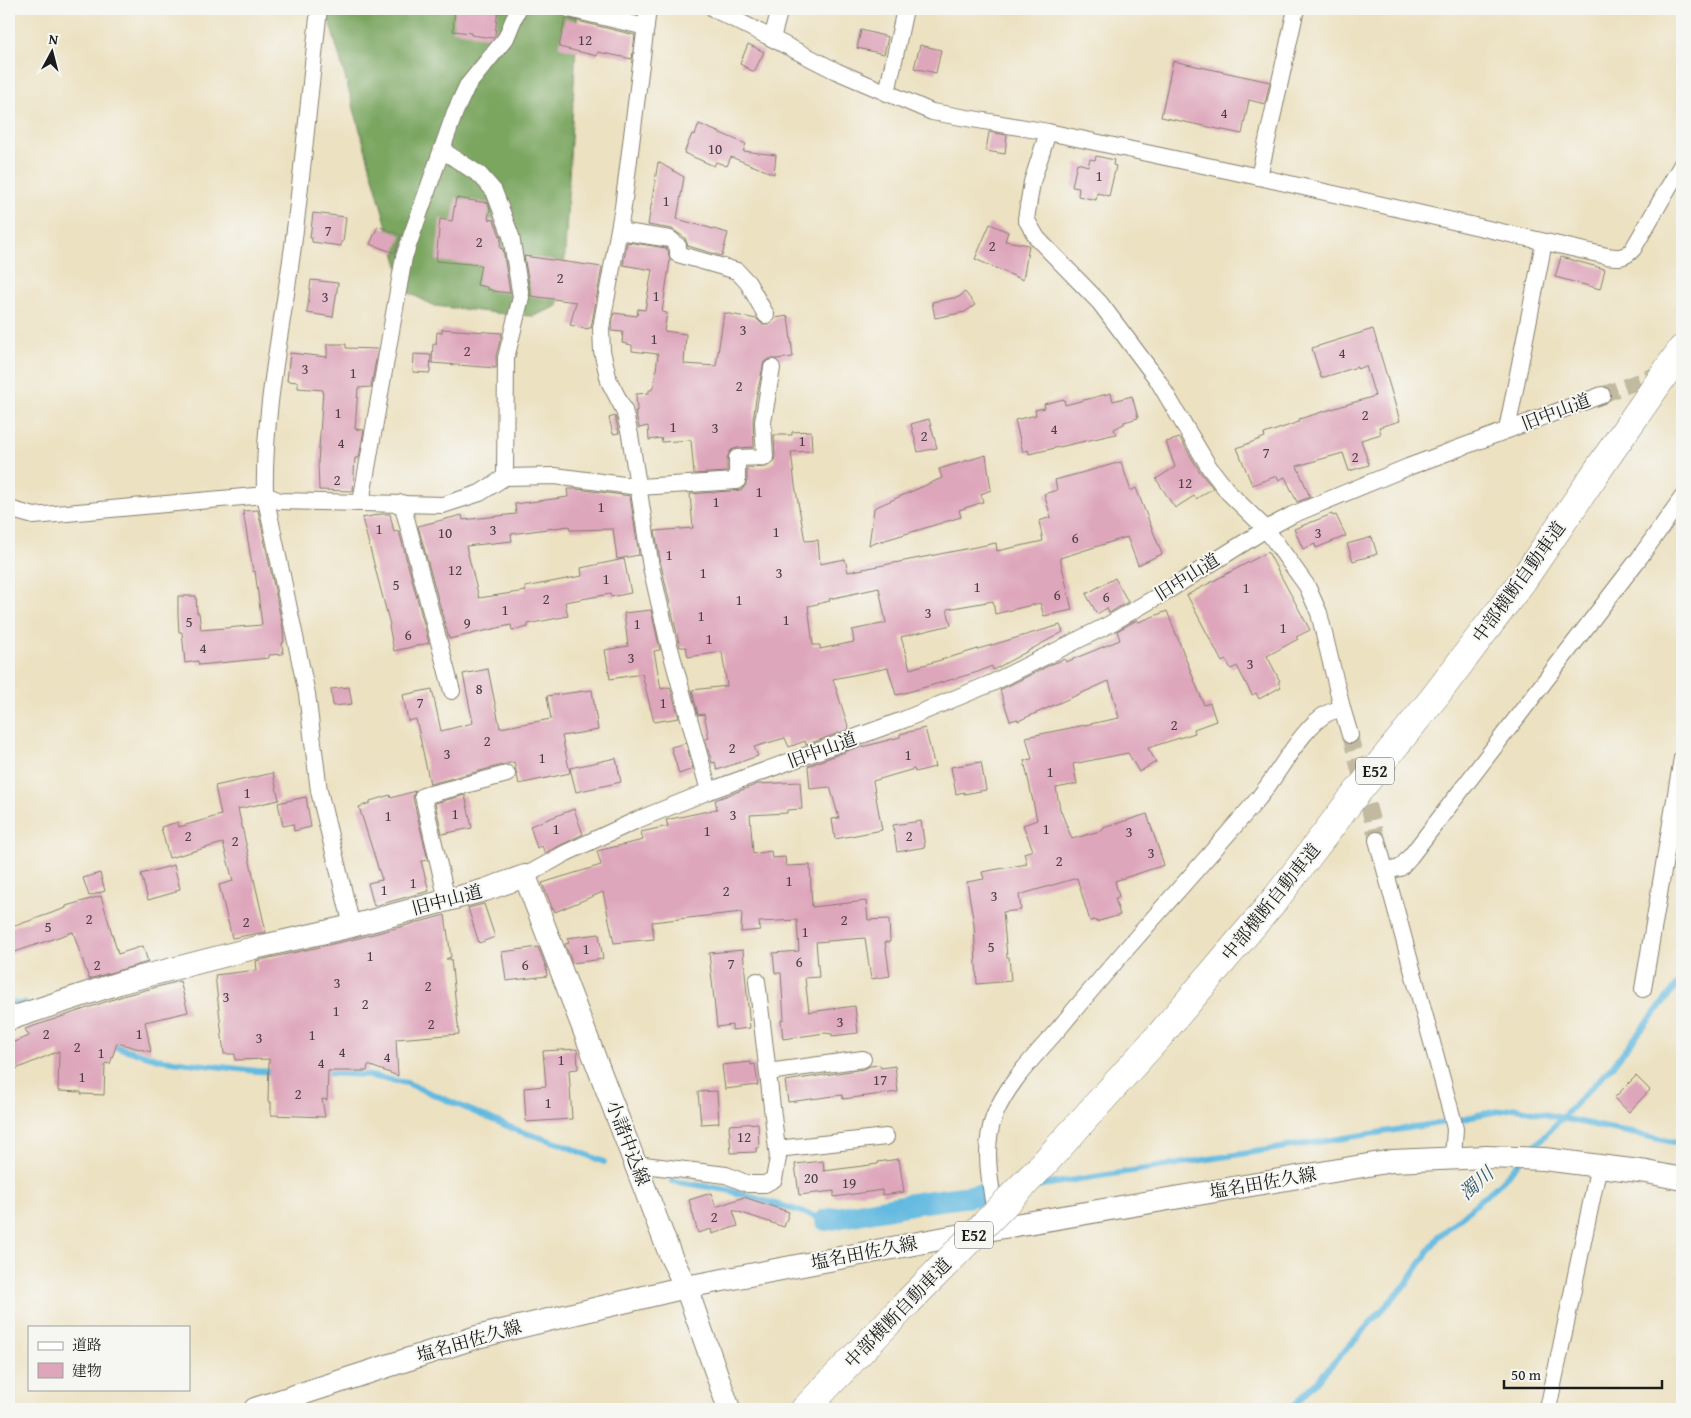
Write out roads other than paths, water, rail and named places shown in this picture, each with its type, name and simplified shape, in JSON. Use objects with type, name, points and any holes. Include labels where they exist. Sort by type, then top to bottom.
[{"type":"highway","name":"中部横断自動車道","points":[[806,1409],[1039,1169],[1160,1036],[1277,897],[1436,695],[1523,580],[1682,349]]},
{"type":"main road","name":"旧中山道","points":[[9,1019],[122,982],[254,948],[352,926],[485,890],[525,876]]},
{"type":"main road","name":"小諸中込線","points":[[525,876],[671,1257],[686,1286],[729,1409]]},
{"type":"main road","name":"塩名田佐久線","points":[[255,1409],[477,1337],[686,1286],[998,1228],[1392,1161],[1486,1157],[1544,1159],[1599,1165]]},
{"type":"main road","points":[[1599,1165],[1682,1179]]},
{"type":"street","points":[[318,9],[293,247],[272,383],[264,462],[265,495],[307,694],[319,791],[352,926]]},
{"type":"street","points":[[361,502],[404,257],[455,112],[467,86],[506,38],[518,9]]},
{"type":"street","points":[[569,9],[646,27]]},
{"type":"street","points":[[648,9],[619,231],[603,320],[602,351],[609,381],[624,410],[639,487],[651,567],[668,641],[708,791]]},
{"type":"street","points":[[714,9],[836,71],[932,112],[1048,132],[1607,256],[1618,257],[1628,255],[1634,249],[1682,164]]},
{"type":"street","points":[[772,38],[780,9]]},
{"type":"street","points":[[887,93],[905,9]]},
{"type":"street","points":[[1259,178],[1296,9]]},
{"type":"street","points":[[1048,132],[1032,182],[1026,220],[1037,238],[1100,303],[1157,379],[1209,467],[1229,493],[1266,529],[1307,586],[1319,613],[1350,735]]},
{"type":"street","points":[[442,150],[480,175],[494,191],[512,236],[521,297],[506,358],[505,477]]},
{"type":"street","points":[[619,231],[670,239],[678,246],[678,254],[737,271],[748,283],[766,315]]},
{"type":"street","points":[[1507,430],[1544,242]]},
{"type":"street","points":[[9,509],[34,516],[265,495],[280,501],[443,505],[480,493],[505,477],[555,476],[639,487],[737,481],[737,458],[765,457],[763,422],[772,368]]},
{"type":"street","name":"旧中山道","points":[[525,876],[566,852],[637,820],[708,791],[903,720],[992,683],[1108,625],[1292,515],[1399,471],[1602,395]]},
{"type":"street","points":[[1386,871],[1400,868],[1410,857],[1640,557],[1682,498]]},
{"type":"street","points":[[402,503],[452,691]]},
{"type":"street","points":[[998,1228],[990,1174],[988,1142],[994,1117],[1009,1089],[1105,973],[1265,791],[1304,734],[1317,720],[1328,712],[1342,708]]},
{"type":"street","points":[[1642,989],[1682,758]]},
{"type":"street","points":[[447,900],[422,796],[507,774]]},
{"type":"street","points":[[1377,840],[1453,1122],[1453,1157]]},
{"type":"street","points":[[636,1164],[726,1175],[748,1184],[765,1184],[774,1179],[778,1158],[757,981]]},
{"type":"street","points":[[768,1072],[863,1059]]},
{"type":"street","points":[[777,1149],[886,1137]]},
{"type":"street","points":[[1548,1409],[1599,1165]]},
{"type":"waterway","name":"濁川","points":[[1529,1152],[1613,1065],[1682,979]]},
{"type":"waterway","points":[[9,1003],[25,1003]]},
{"type":"waterway","points":[[109,1045],[163,1060],[277,1072]]},
{"type":"waterway","points":[[322,1073],[365,1075],[407,1083],[519,1131],[561,1144],[604,1162]]},
{"type":"waterway","points":[[1036,1186],[1466,1119],[1477,1115],[1516,1108],[1682,1144]]},
{"type":"waterway","name":"濁川","points":[[1291,1409],[1406,1284],[1439,1236],[1498,1185],[1519,1163]]},
{"type":"waterway","points":[[672,1181],[727,1190],[826,1220]]},
{"type":"waterway","points":[[826,1220],[917,1203],[986,1194]]},
{"type":"tunnel","points":[[1602,395],[1663,372]]},
{"type":"tunnel","points":[[1350,735],[1377,840]]}]
